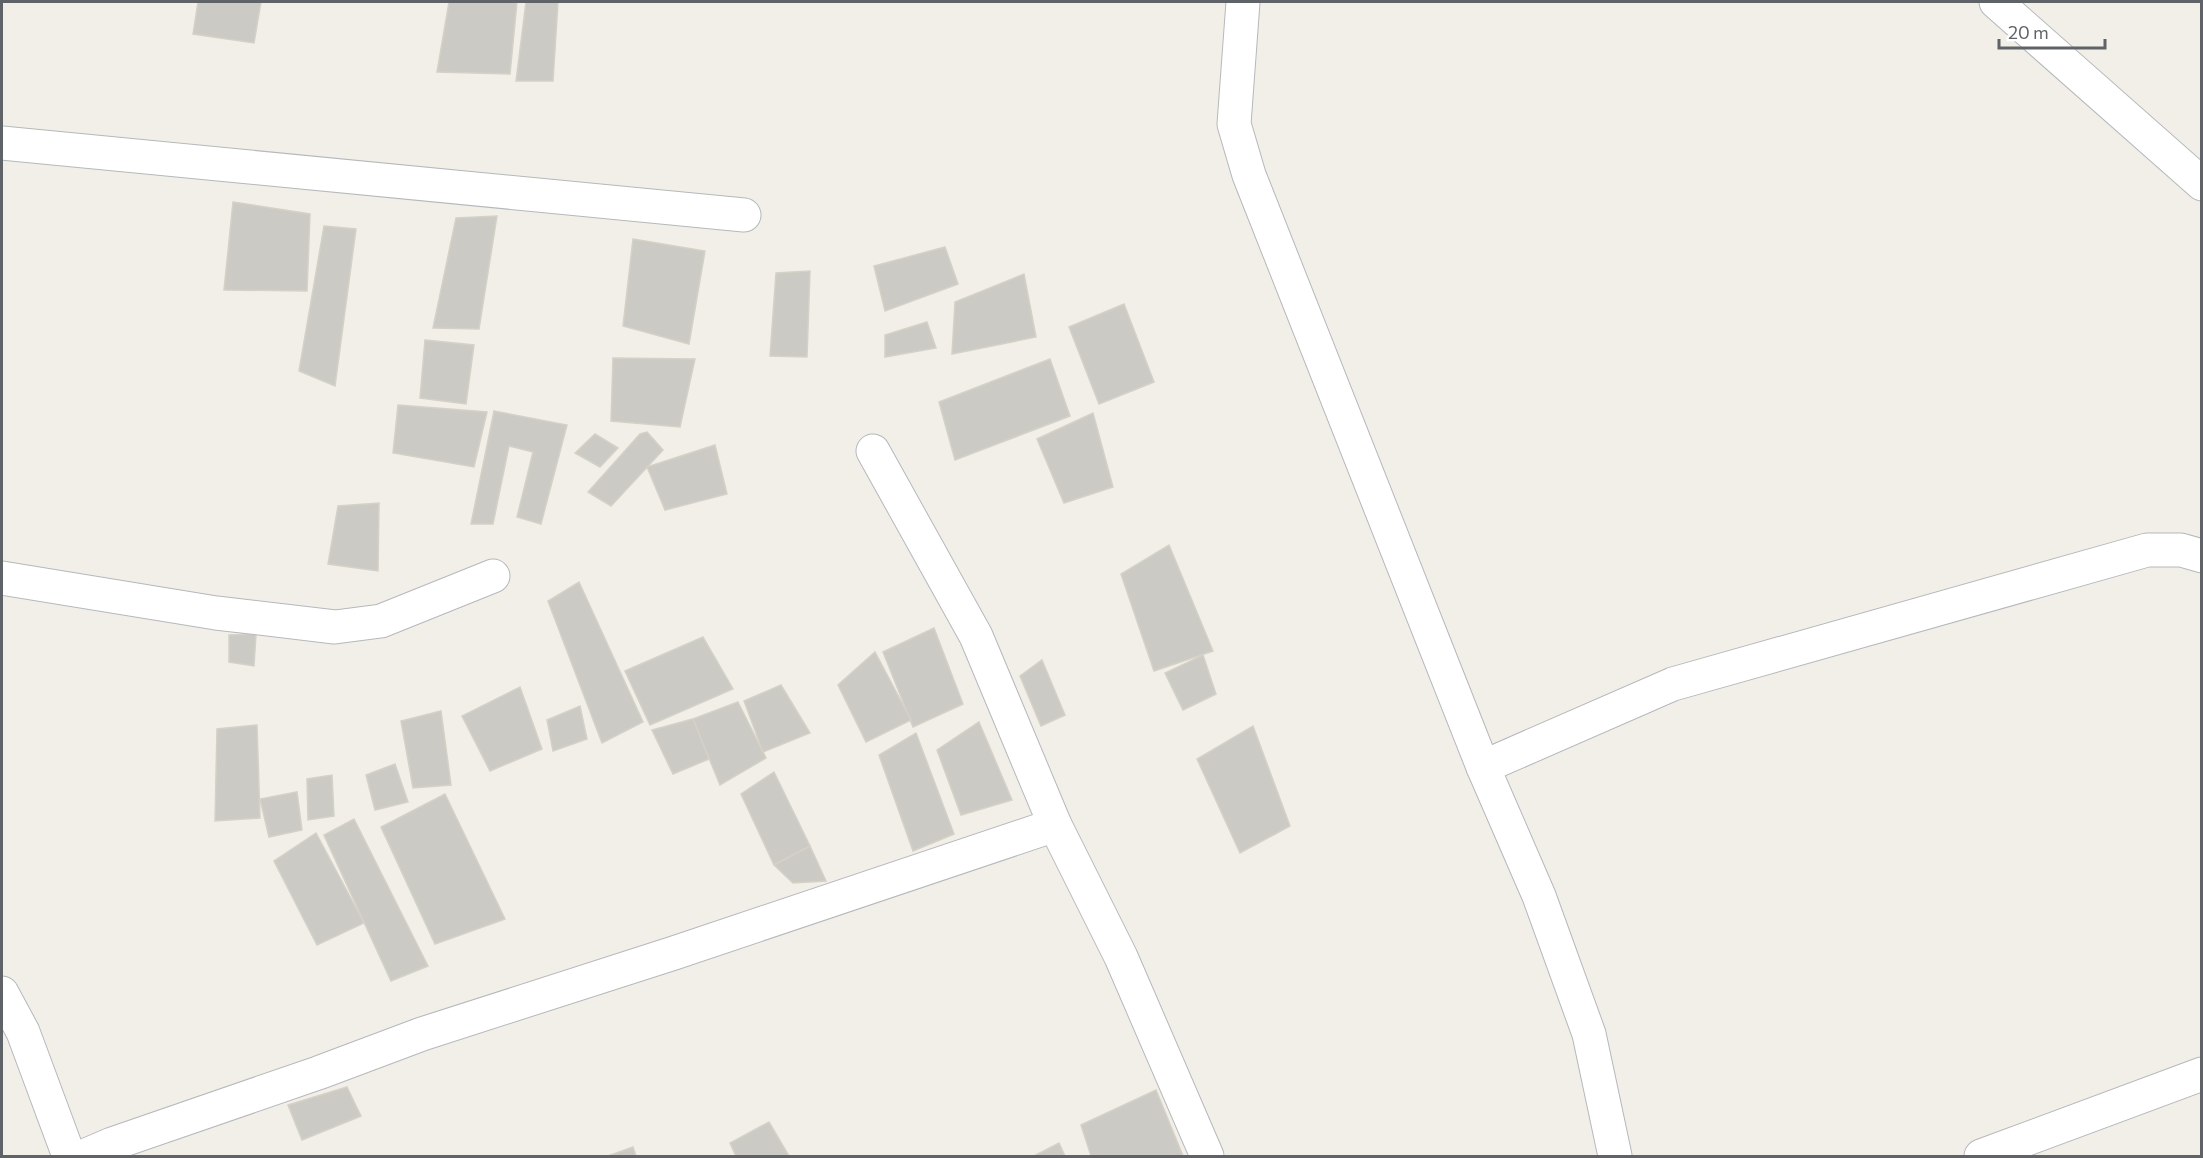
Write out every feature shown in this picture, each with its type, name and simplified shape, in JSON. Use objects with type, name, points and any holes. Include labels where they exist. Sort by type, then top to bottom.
[{"type":"street","points":[[1243,2],[1234,124],[1249,175],[1483,767],[1539,896],[1589,1034],[1615,1156]]},
{"type":"street","points":[[1996,2],[2202,184]]},
{"type":"street","points":[[2,143],[744,215]]},
{"type":"street","points":[[873,451],[976,636],[1055,825],[1121,957],[1207,1156]]},
{"type":"street","points":[[1483,767],[1673,684],[2147,550],[2181,550],[2202,556]]},
{"type":"street","points":[[2,578],[216,613],[335,627],[381,621],[493,576]]},
{"type":"street","points":[[84,1156],[112,1144],[318,1074],[422,1034],[674,953],[1055,825]]},
{"type":"street","points":[[2,993],[23,1032],[69,1156]]},
{"type":"street","points":[[1981,1156],[2202,1074]]},
{"type":"building","points":[[198,2],[261,2],[254,43],[193,34]]},
{"type":"building","points":[[449,2],[517,2],[510,74],[437,72]]},
{"type":"building","points":[[526,2],[558,2],[553,81],[516,81]]},
{"type":"building","points":[[233,202],[310,214],[307,291],[224,290]]},
{"type":"building","points":[[497,216],[479,329],[433,328],[456,218]]},
{"type":"building","points":[[324,226],[356,229],[335,386],[299,371]]},
{"type":"building","points":[[633,239],[705,251],[689,344],[623,326]]},
{"type":"building","points":[[945,247],[958,284],[885,311],[874,266]]},
{"type":"building","points":[[810,271],[807,357],[770,356],[776,273]]},
{"type":"building","points":[[1024,274],[1036,337],[952,354],[955,302]]},
{"type":"building","points":[[1124,304],[1154,382],[1099,404],[1069,327]]},
{"type":"building","points":[[927,322],[936,348],[885,357],[885,335]]},
{"type":"building","points":[[425,340],[474,345],[466,404],[420,398]]},
{"type":"building","points":[[613,358],[695,359],[680,427],[611,421]]},
{"type":"building","points":[[1050,359],[1070,416],[955,460],[939,402]]},
{"type":"building","points":[[398,405],[487,412],[474,467],[393,453]]},
{"type":"building","points":[[494,411],[567,425],[541,524],[517,517],[533,452],[509,446],[493,524],[471,524]]},
{"type":"building","points":[[1093,413],[1113,487],[1064,503],[1037,439]]},
{"type":"building","points":[[647,432],[663,450],[611,506],[588,492],[640,434]]},
{"type":"building","points":[[595,434],[618,448],[600,467],[575,453]]},
{"type":"building","points":[[715,445],[727,494],[665,510],[647,467]]},
{"type":"building","points":[[379,503],[378,571],[328,564],[338,506]]},
{"type":"building","points":[[1169,545],[1213,651],[1154,671],[1121,574]]},
{"type":"building","points":[[579,582],[643,722],[602,743],[548,601]]},
{"type":"building","points":[[934,628],[963,704],[913,727],[883,652]]},
{"type":"building","points":[[256,634],[254,666],[229,662],[229,635]]},
{"type":"building","points":[[703,637],[733,689],[650,725],[625,671]]},
{"type":"building","points":[[875,652],[911,720],[866,742],[838,685]]},
{"type":"building","points":[[1203,655],[1216,694],[1183,710],[1165,673]]},
{"type":"building","points":[[1042,660],[1065,715],[1041,726],[1020,676]]},
{"type":"building","points":[[781,685],[810,733],[763,752],[744,701]]},
{"type":"building","points":[[520,687],[542,749],[490,771],[462,716]]},
{"type":"building","points":[[738,702],[766,758],[720,785],[693,719]]},
{"type":"building","points":[[580,706],[587,739],[553,751],[547,720]]},
{"type":"building","points":[[441,711],[451,785],[413,788],[401,721]]},
{"type":"building","points":[[693,719],[709,759],[673,774],[652,730]]},
{"type":"building","points":[[979,722],[1012,800],[961,815],[937,750]]},
{"type":"building","points":[[257,725],[260,818],[215,821],[217,729]]},
{"type":"building","points":[[1253,726],[1290,826],[1240,853],[1197,759]]},
{"type":"building","points":[[916,733],[954,834],[913,851],[879,755]]},
{"type":"building","points":[[395,764],[408,802],[375,810],[366,775]]},
{"type":"building","points":[[774,772],[810,846],[774,865],[741,794]]},
{"type":"building","points":[[332,775],[334,816],[308,820],[307,779]]},
{"type":"building","points":[[297,792],[302,830],[269,837],[260,799]]},
{"type":"building","points":[[445,794],[505,919],[435,944],[381,827]]},
{"type":"building","points":[[354,819],[428,966],[391,981],[324,835]]},
{"type":"building","points":[[316,833],[364,923],[317,945],[274,861]]},
{"type":"building","points":[[810,846],[826,881],[793,883],[774,865]]},
{"type":"building","points":[[347,1087],[361,1116],[302,1140],[288,1105]]},
{"type":"building","points":[[1156,1090],[1183,1156],[1091,1156],[1081,1125]]},
{"type":"building","points":[[769,1122],[789,1156],[736,1156],[730,1143]]},
{"type":"building","points":[[1059,1143],[1065,1156],[1034,1156]]},
{"type":"building","points":[[633,1147],[636,1156],[608,1156]]}]
